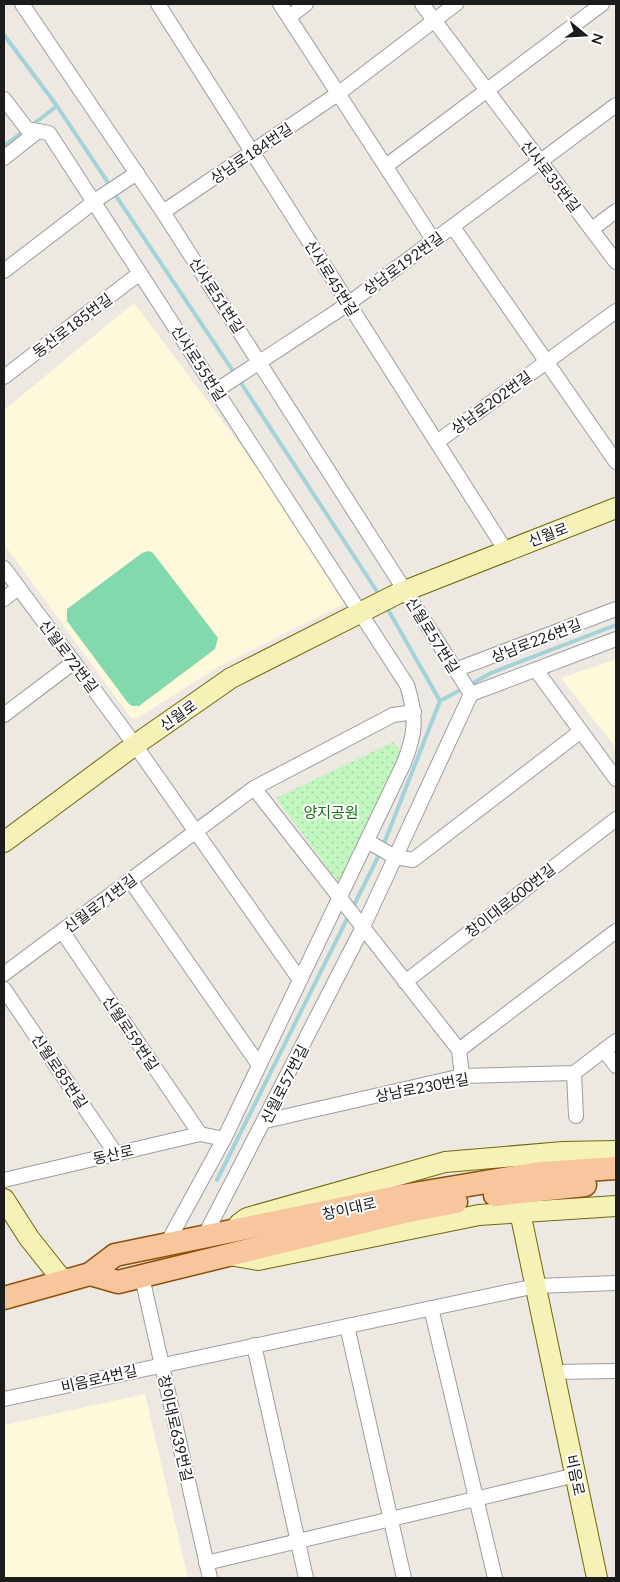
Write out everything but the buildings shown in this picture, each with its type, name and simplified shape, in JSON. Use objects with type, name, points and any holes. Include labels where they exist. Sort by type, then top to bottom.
[{"type":"main road","name":"창이대로","points":[[4,1298],[90,1274],[115,1255],[318,1215],[402,1196],[540,1172],[616,1168]]},
{"type":"main road","name":"창이대로","points":[[90,1274],[118,1282],[404,1212],[474,1198],[544,1188],[616,1182]]},
{"type":"street","name":"신사로51번길","points":[[22,4],[134,176],[163,212],[256,364],[401,593]]},
{"type":"street","name":"신사로45번길","points":[[158,4],[506,551]]},
{"type":"street","points":[[280,4],[434,241]]},
{"type":"street","points":[[289,17],[306,4]]},
{"type":"street","name":"신사로35번길","points":[[422,4],[616,262]]},
{"type":"street","name":"상남로184번길","points":[[163,212],[339,94],[456,4]]},
{"type":"street","points":[[386,166],[602,4]]},
{"type":"street","points":[[4,99],[11,116]]},
{"type":"street","name":"상남로192번길","points":[[219,389],[348,304],[541,163],[616,105]]},
{"type":"street","name":"신사로55번길","points":[[11,116],[32,130],[49,133],[97,201],[140,273],[219,389],[363,612]]},
{"type":"street","points":[[4,158],[32,130]]},
{"type":"street","points":[[4,271],[97,201],[134,176]]},
{"type":"street","points":[[592,229],[616,211]]},
{"type":"street","name":"상남로192번길","points":[[453,226],[546,362]]},
{"type":"street","name":"동산로185번길","points":[[4,377],[140,273]]},
{"type":"street","name":"상남로202번길","points":[[437,442],[616,311]]},
{"type":"street","name":"상남로202번길","points":[[546,362],[616,462]]},
{"type":"street","name":"신월로","points":[[4,842],[135,745],[231,678],[401,593],[616,508]]},
{"type":"street","name":"신월로72번길","points":[[4,568],[135,745]]},
{"type":"street","points":[[4,599],[18,588]]},
{"type":"street","name":"신월로57번길","points":[[204,1237],[266,1121],[471,694],[401,593]]},
{"type":"street","name":"상남로226번길","points":[[458,675],[616,609]]},
{"type":"street","points":[[166,1245],[224,1138],[300,980],[342,902],[412,745],[415,724],[414,712],[407,685],[363,612]]},
{"type":"street","points":[[471,694],[616,639]]},
{"type":"street","points":[[4,715],[74,662]]},
{"type":"street","points":[[536,670],[616,779]]},
{"type":"street","points":[[196,831],[254,788],[393,715],[414,712]]},
{"type":"street","points":[[369,842],[392,856],[413,860],[581,731]]},
{"type":"street","points":[[135,745],[300,980]]},
{"type":"street","points":[[254,788],[359,925],[460,1050],[462,1076]]},
{"type":"street","name":"창이대로600번길","points":[[405,982],[616,819]]},
{"type":"street","name":"신월로71번길","points":[[4,974],[196,831]]},
{"type":"street","points":[[130,880],[259,1064]]},
{"type":"street","name":"신월로59번길","points":[[62,931],[200,1134]]},
{"type":"street","points":[[460,1050],[616,931]]},
{"type":"street","name":"신월로85번길","points":[[4,989],[116,1154]]},
{"type":"street","points":[[576,1116],[574,1073],[616,1041]]},
{"type":"street","points":[[604,1050],[616,1066]]},
{"type":"street","name":"상남로230번길","points":[[266,1121],[462,1076],[574,1073]]},
{"type":"street","name":"동산로","points":[[4,1180],[200,1134],[224,1138]]},
{"type":"street","points":[[230,1231],[247,1218],[445,1162],[563,1152],[616,1151]]},
{"type":"street","points":[[4,1199],[29,1238],[64,1282]]},
{"type":"street","points":[[229,1255],[258,1260],[479,1215],[616,1206]]},
{"type":"street","name":"비음로","points":[[520,1212],[597,1578]]},
{"type":"street","name":"창이대로639번길","points":[[142,1277],[210,1578]]},
{"type":"street","points":[[536,1286],[616,1283]]},
{"type":"street","name":"비음로4번길","points":[[4,1399],[536,1286]]},
{"type":"street","points":[[430,1308],[495,1578]]},
{"type":"street","points":[[347,1326],[404,1578]]},
{"type":"street","points":[[254,1345],[306,1578]]},
{"type":"street","points":[[554,1372],[616,1371]]},
{"type":"street","points":[[206,1563],[576,1475]]},
{"type":"shaded area","points":[[134,303],[250,458],[343,600],[342,605],[218,667],[136,719],[131,718],[4,544],[4,410]]},
{"type":"shaded area","points":[[616,659],[616,748],[561,678]]},
{"type":"shaded area","points":[[145,1394],[188,1578],[4,1578],[4,1425]]},
{"type":"green space","points":[[149,551],[153,553],[218,638],[215,649],[139,706],[132,706],[67,621],[67,609],[142,553]]},
{"type":"green space","name":"양지공원","points":[[393,742],[401,752],[338,882],[276,798]]},
{"type":"waterway","points":[[4,35],[57,106],[111,187]]},
{"type":"waterway","points":[[32,125],[57,106]]},
{"type":"waterway","points":[[4,146],[24,131]]},
{"type":"waterway","points":[[114,193],[235,374]]},
{"type":"waterway","points":[[239,380],[380,596]]},
{"type":"waterway","points":[[383,846],[440,701],[386,606]]},
{"type":"waterway","points":[[440,701],[491,673],[616,625]]},
{"type":"waterway","points":[[352,909],[380,853]]},
{"type":"waterway","points":[[217,1180],[349,915]]}]
